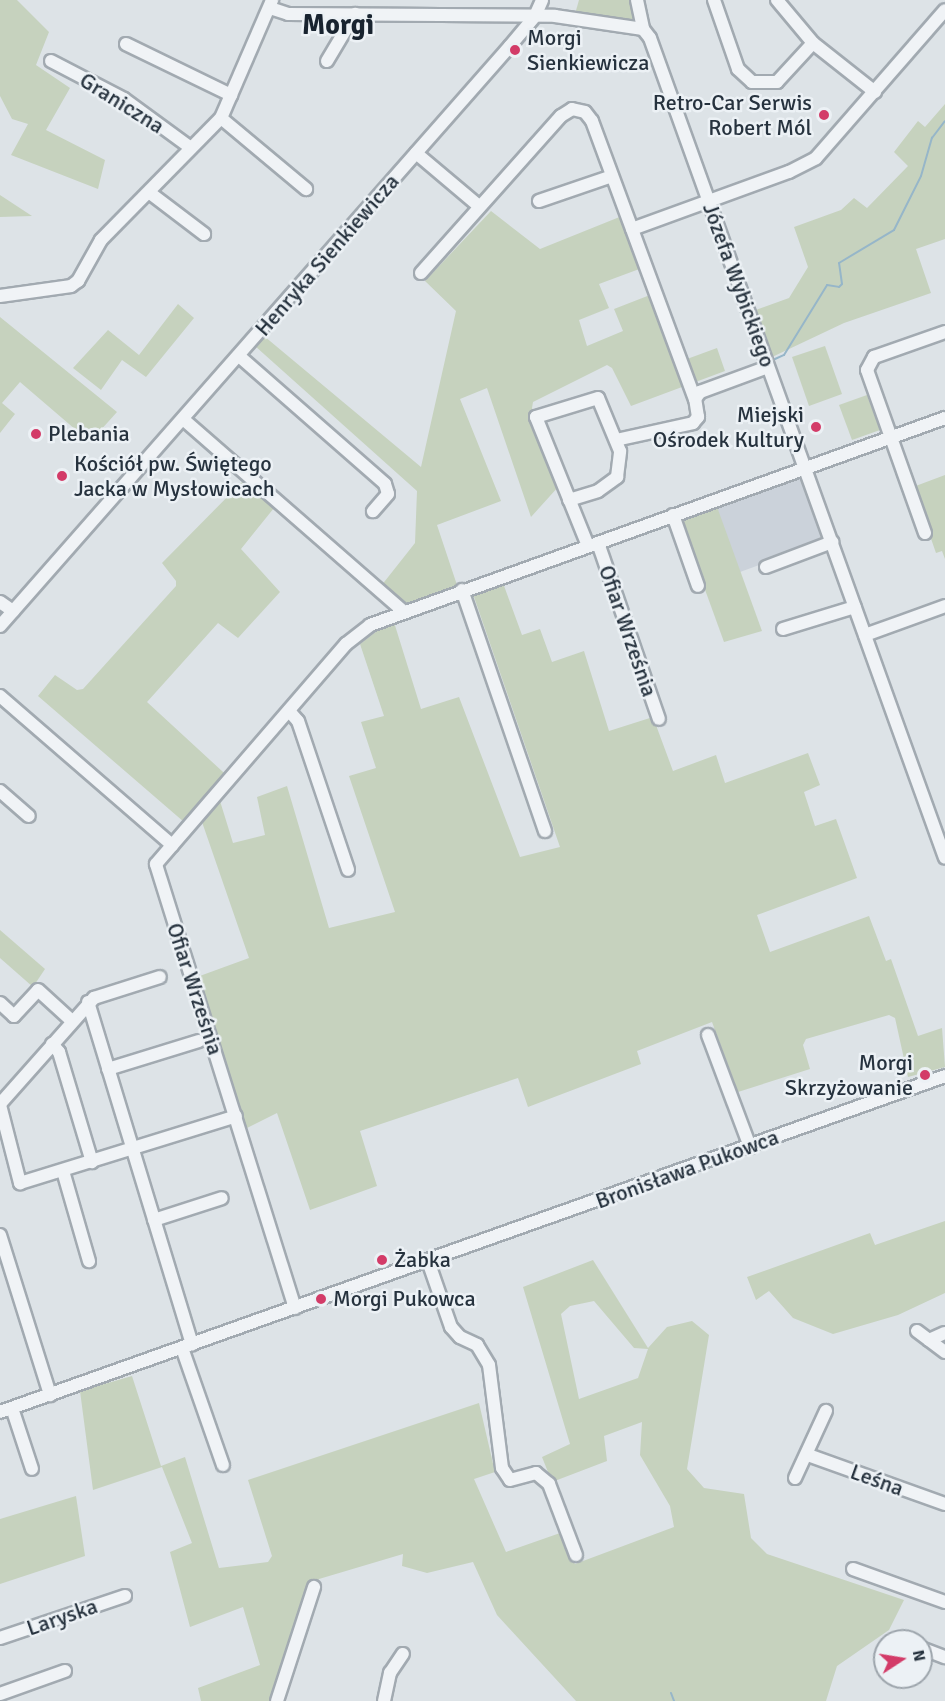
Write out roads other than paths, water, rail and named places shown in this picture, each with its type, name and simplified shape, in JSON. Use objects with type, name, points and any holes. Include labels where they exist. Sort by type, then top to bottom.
[{"type":"street","name":"Henryka Sienkiewicza","points":[[0,627],[535,16],[542,0]]},
{"type":"street","name":"Józefa Wybickiego","points":[[637,0],[643,29],[650,38],[945,858]]},
{"type":"street","points":[[714,0],[738,69],[752,82],[777,82],[813,43]]},
{"type":"street","points":[[777,0],[813,43],[875,92]]},
{"type":"street","points":[[271,4],[288,14],[535,16],[643,29]]},
{"type":"street","name":"Graniczna","points":[[0,296],[70,286],[78,281],[101,240],[150,193],[221,118],[271,4]]},
{"type":"street","points":[[633,229],[709,202],[816,158],[945,10]]},
{"type":"street","points":[[327,61],[355,14]]},
{"type":"street","points":[[126,44],[231,95]]},
{"type":"street","name":"Graniczna","points":[[51,61],[124,99],[191,148]]},
{"type":"street","points":[[421,273],[561,116],[572,109],[585,112],[592,121],[695,399],[696,421],[616,440]]},
{"type":"street","points":[[221,118],[306,189]]},
{"type":"street","name":"Henryka Sienkiewicza","points":[[416,153],[479,206]]},
{"type":"street","points":[[539,201],[612,176]]},
{"type":"street","points":[[150,193],[204,234]]},
{"type":"street","points":[[926,533],[867,370],[870,360],[945,332]]},
{"type":"street","name":"Henryka Sienkiewicza","points":[[239,356],[386,484],[387,494],[373,511]]},
{"type":"street","points":[[695,399],[700,392],[768,367]]},
{"type":"street","points":[[569,500],[598,491],[618,477],[621,466],[616,440],[598,398],[536,417],[569,500],[593,545]]},
{"type":"street","name":"Ofiar Września","points":[[295,1308],[236,1116],[156,873],[156,864],[346,644],[370,625],[403,611],[945,418]]},
{"type":"street","points":[[183,419],[403,611]]},
{"type":"street","points":[[673,514],[698,586]]},
{"type":"street","points":[[766,567],[832,542]]},
{"type":"street","name":"Ofiar Września","points":[[593,545],[659,719]]},
{"type":"street","points":[[462,590],[545,831]]},
{"type":"street","points":[[0,602],[13,611]]},
{"type":"street","points":[[865,635],[945,606]]},
{"type":"street","points":[[783,629],[855,607]]},
{"type":"street","points":[[0,696],[172,845]]},
{"type":"street","points":[[289,711],[298,721],[348,870]]},
{"type":"street","points":[[0,791],[29,816]]},
{"type":"street","points":[[160,977],[88,1002],[0,1104],[20,1184],[236,1116]]},
{"type":"street","points":[[0,1003],[14,1016],[38,990],[72,1021]]},
{"type":"street","points":[[88,1002],[154,1220],[187,1346],[223,1465]]},
{"type":"street","points":[[708,1035],[750,1147]]},
{"type":"street","points":[[108,1069],[199,1041]]},
{"type":"street","points":[[52,1044],[59,1052],[92,1162]]},
{"type":"street","name":"Bronisława Pukowca","points":[[32,1469],[6,1410],[945,1076]]},
{"type":"street","points":[[63,1171],[89,1261]]},
{"type":"street","points":[[154,1220],[222,1198]]},
{"type":"street","points":[[0,1235],[50,1395]]},
{"type":"street","points":[[428,1261],[451,1327],[485,1354],[496,1403],[502,1468],[510,1480],[536,1473],[549,1484],[576,1555]]},
{"type":"street","points":[[917,1331],[945,1352]]},
{"type":"street","points":[[929,1340],[945,1333]]},
{"type":"street","points":[[795,1478],[798,1465],[808,1455],[826,1411]]},
{"type":"street","name":"Leśna","points":[[808,1455],[945,1504]]},
{"type":"street","points":[[853,1569],[945,1602]]},
{"type":"street","points":[[277,1701],[314,1587]]},
{"type":"street","name":"Laryska","points":[[0,1638],[125,1596]]},
{"type":"street","points":[[384,1701],[390,1673],[403,1654]]},
{"type":"street","points":[[0,1694],[65,1671]]},
{"type":"waterway","points":[[775,359],[784,355],[827,285],[839,287],[842,284],[839,263],[894,230],[921,176],[932,138],[945,121]]},
{"type":"waterway","points":[[671,1693],[674,1701]]},
{"type":"place","name":"Morgi Sienkiewicza","points":[[515,50]]},
{"type":"place","name":"Retro-Car Serwis Robert Mól","points":[[824,115]]},
{"type":"place","name":"Miejski Ośrodek Kultury","points":[[816,427]]},
{"type":"place","name":"Plebania","points":[[36,434]]},
{"type":"place","name":"Kościół pw. Świętego Jacka w Mysłowicach","points":[[62,476]]},
{"type":"place","name":"Morgi Skrzyżowanie","points":[[925,1075]]},
{"type":"place","name":"Żabka","points":[[382,1260]]},
{"type":"place","name":"Morgi Pukowca","points":[[321,1299]]},
{"type":"district","name":"Morgi","points":[[338,25]]}]
